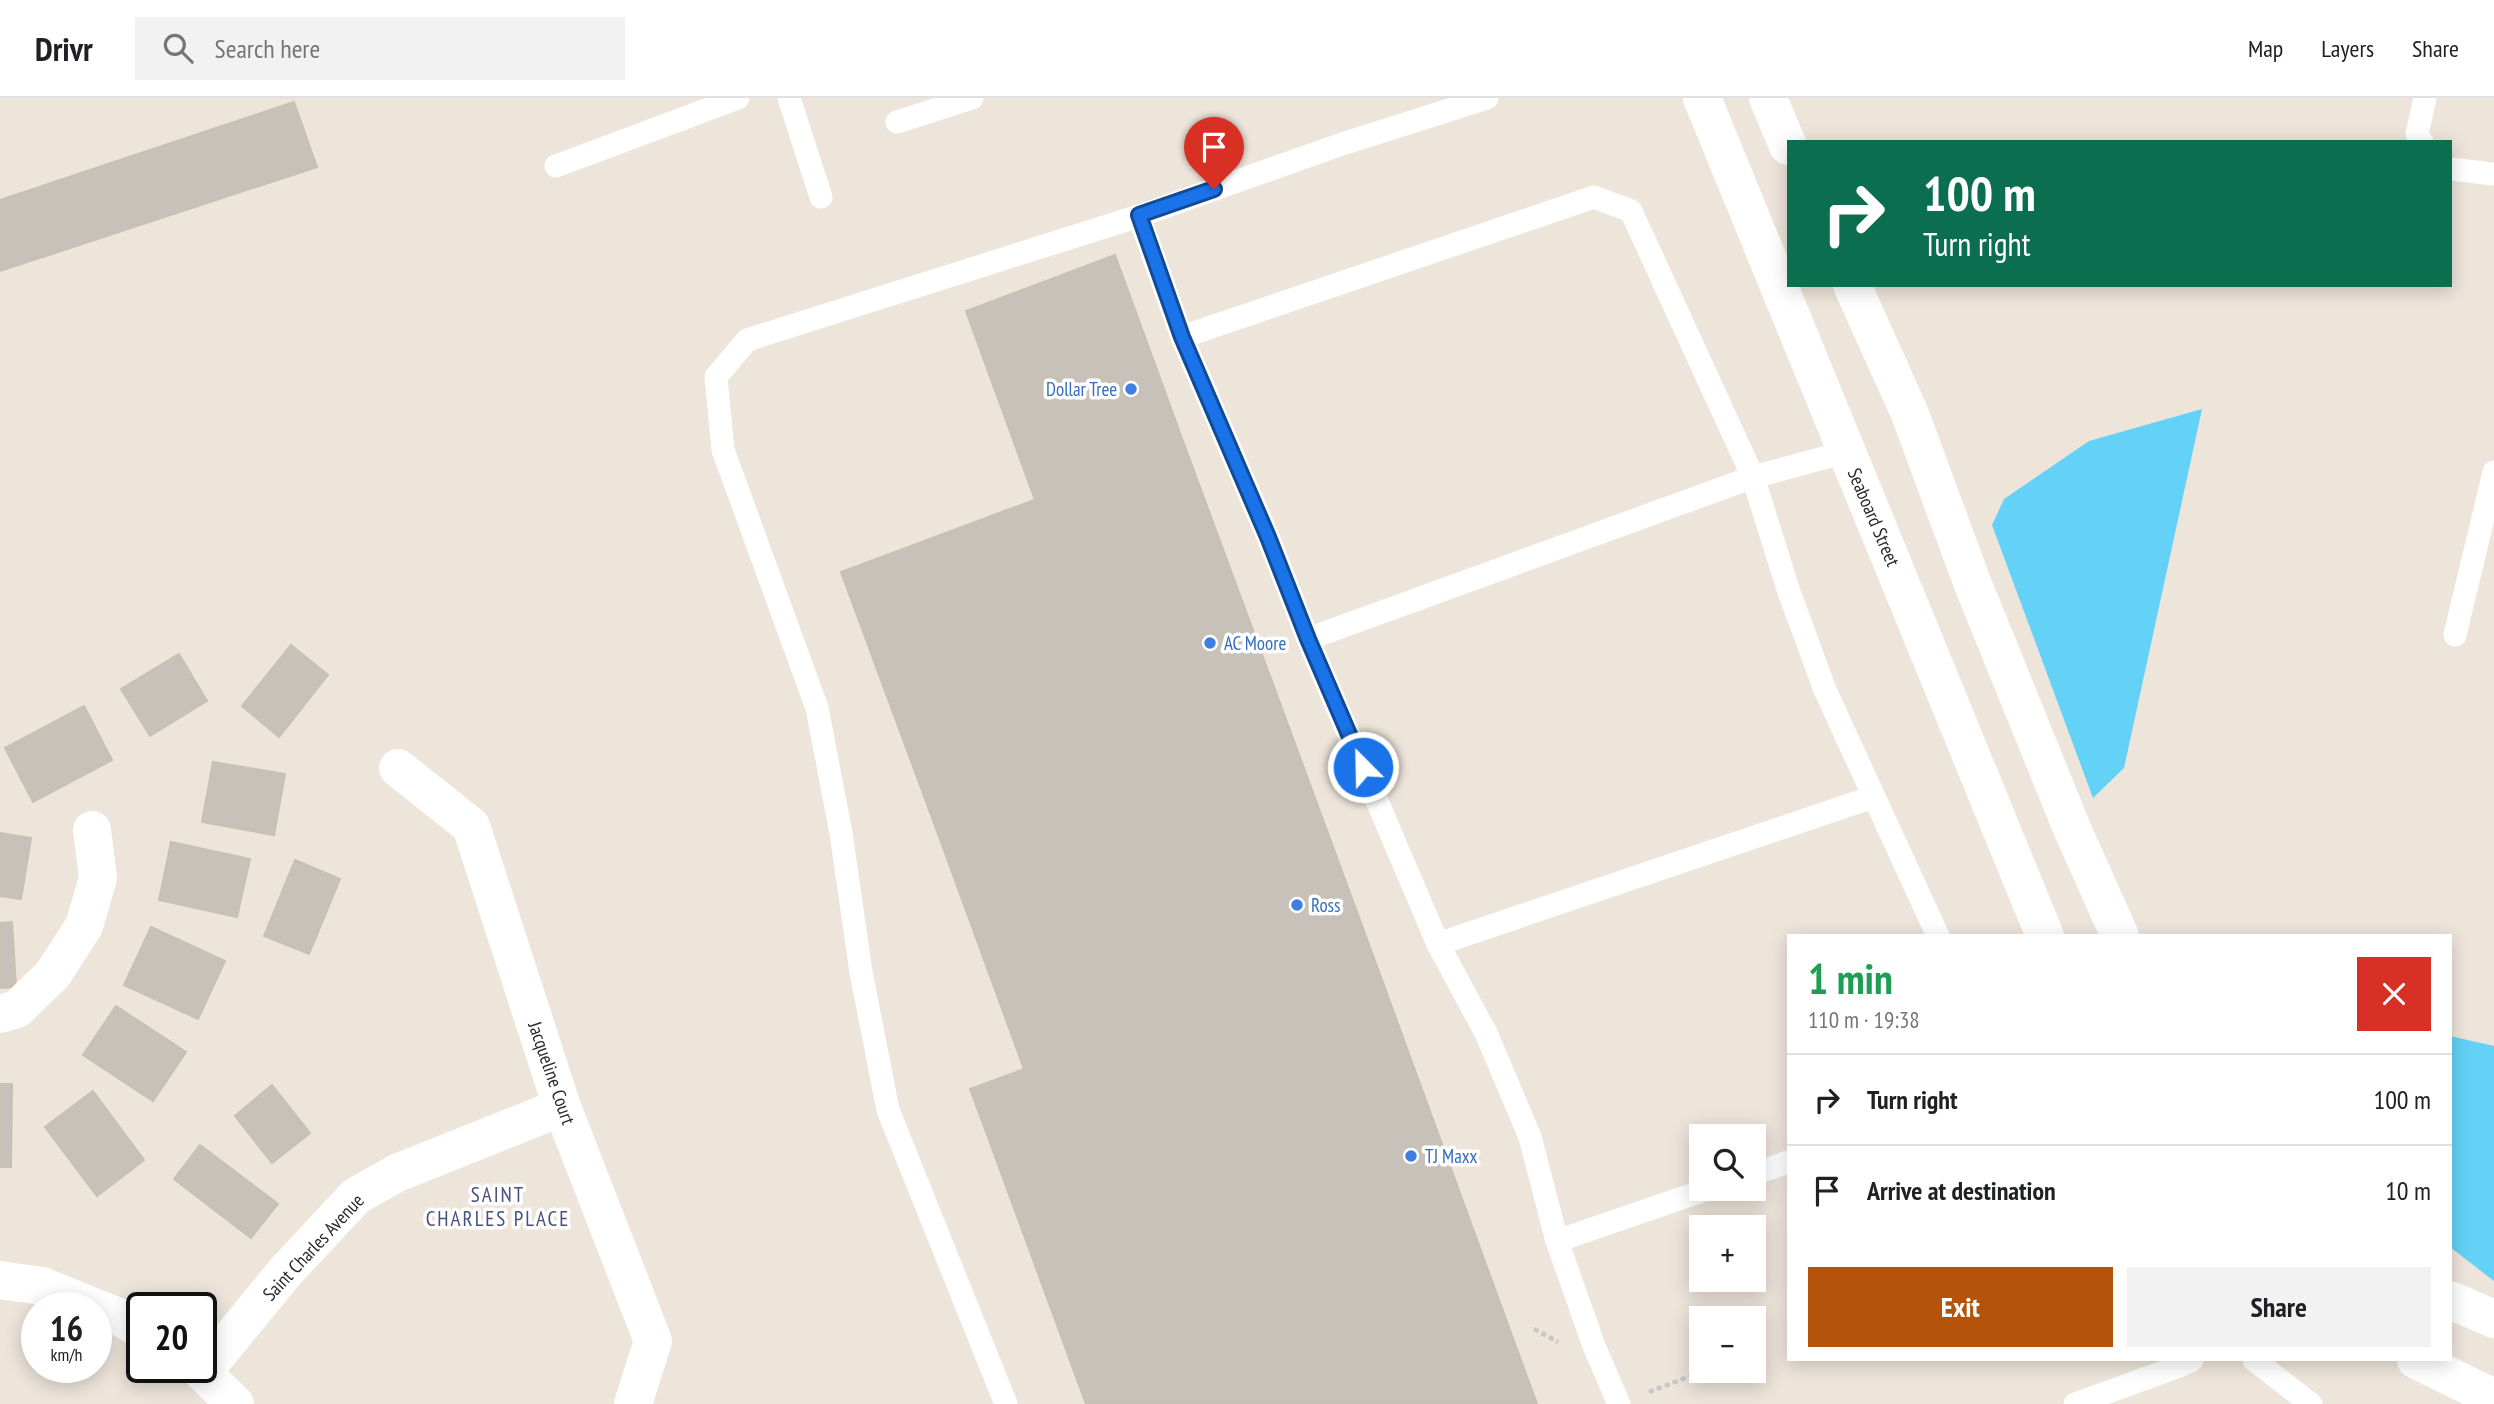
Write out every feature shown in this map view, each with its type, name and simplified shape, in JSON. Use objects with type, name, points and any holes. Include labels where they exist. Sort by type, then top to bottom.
[{"type":"street","name":"Seaboard Street","points":[[1702,98],[2044,934]]},
{"type":"street","points":[[1768,98],[1787,144]]},
{"type":"street","points":[[1853,287],[1910,414],[1972,582],[2073,831],[2119,934]]},
{"type":"street","name":"Jacqueline Court","points":[[398,768],[471,826],[562,1107],[653,1341],[633,1404]]},
{"type":"street","points":[[0,1014],[17,1009],[53,974],[84,926],[98,878],[92,830]]},
{"type":"street","name":"Saint Charles Avenue","points":[[217,1351],[356,1196],[397,1173],[562,1107]]},
{"type":"street","points":[[0,1280],[43,1286],[57,1292]]},
{"type":"street","points":[[2452,1301],[2494,1319]]},
{"type":"street","points":[[2418,1361],[2494,1398]]},
{"type":"street","points":[[215,1383],[235,1404]]},
{"type":"lane","points":[[556,166],[738,98]]},
{"type":"lane","points":[[789,98],[821,198]]},
{"type":"lane","points":[[897,122],[972,98]]},
{"type":"lane","points":[[1006,1404],[888,1110],[861,972],[842,833],[817,708],[723,450],[716,377],[747,340],[1139,215],[1339,145],[1487,98]]},
{"type":"lane","points":[[2421,140],[2417,134],[2425,98]]},
{"type":"lane","points":[[2452,169],[2494,174]]},
{"type":"lane","points":[[1182,337],[1594,197],[1631,211],[1753,477],[1789,592],[1825,690],[1937,934]]},
{"type":"lane","points":[[1139,215],[1182,337],[1268,537],[1308,639],[1438,944],[1486,1034],[1530,1137],[1557,1241],[1594,1346],[1619,1404]]},
{"type":"lane","points":[[1308,639],[1753,477],[1846,452]]},
{"type":"lane","points":[[2455,635],[2494,472]]},
{"type":"lane","points":[[1438,944],[1873,797]]},
{"type":"lane","points":[[1766,1170],[1787,1162]]},
{"type":"lane","points":[[1557,1241],[1689,1196]]},
{"type":"lane","points":[[2075,1404],[2190,1361]]},
{"type":"lane","points":[[2255,1361],[2311,1404]]},
{"type":"water","points":[[2202,409],[2124,768],[2093,798],[1992,525],[2004,499],[2089,441]]},
{"type":"water","points":[[2452,1036],[2494,1046],[2494,1281],[2452,1249]]},
{"type":"building","points":[[294,102],[317,167],[0,271],[0,200]]},
{"type":"building","points":[[1115,255],[1184,444],[1035,500],[966,311]]},
{"type":"building","points":[[1184,444],[1284,714],[941,842],[841,572]]},
{"type":"building","points":[[291,645],[328,675],[279,737],[242,706]]},
{"type":"building","points":[[179,654],[207,701],[150,736],[121,689]]},
{"type":"building","points":[[84,706],[112,760],[33,802],[5,748]]},
{"type":"building","points":[[1284,714],[1382,980],[985,1129],[970,1089],[1024,1069],[941,842]]},
{"type":"building","points":[[213,762],[285,774],[274,835],[202,822]]},
{"type":"building","points":[[0,833],[31,838],[21,899],[0,896]]},
{"type":"building","points":[[171,842],[250,859],[237,917],[159,900]]},
{"type":"building","points":[[295,860],[340,879],[309,954],[264,936]]},
{"type":"building","points":[[12,922],[16,987],[0,988],[0,923]]},
{"type":"building","points":[[151,927],[225,961],[198,1019],[124,985]]},
{"type":"building","points":[[1382,980],[1537,1404],[1086,1404],[985,1129]]},
{"type":"building","points":[[116,1006],[186,1052],[153,1101],[83,1055]]},
{"type":"building","points":[[0,1084],[12,1084],[11,1167],[0,1167]]},
{"type":"building","points":[[272,1085],[310,1133],[272,1163],[235,1116]]},
{"type":"building","points":[[93,1091],[144,1160],[97,1196],[45,1127]]},
{"type":"building","points":[[200,1145],[278,1204],[251,1238],[174,1179]]},
{"type":"place","name":"Dollar Tree","points":[[1131,389]]},
{"type":"place","name":"AC Moore","points":[[1210,643]]},
{"type":"place","name":"Ross","points":[[1297,905]]},
{"type":"place","name":"TJ Maxx","points":[[1411,1156]]},
{"type":"district","name":"SAINT CHARLES PLACE","points":[[498,1207]]},
{"type":"route","points":[[1214,189],[1139,215],[1182,337],[1363,767]]}]
